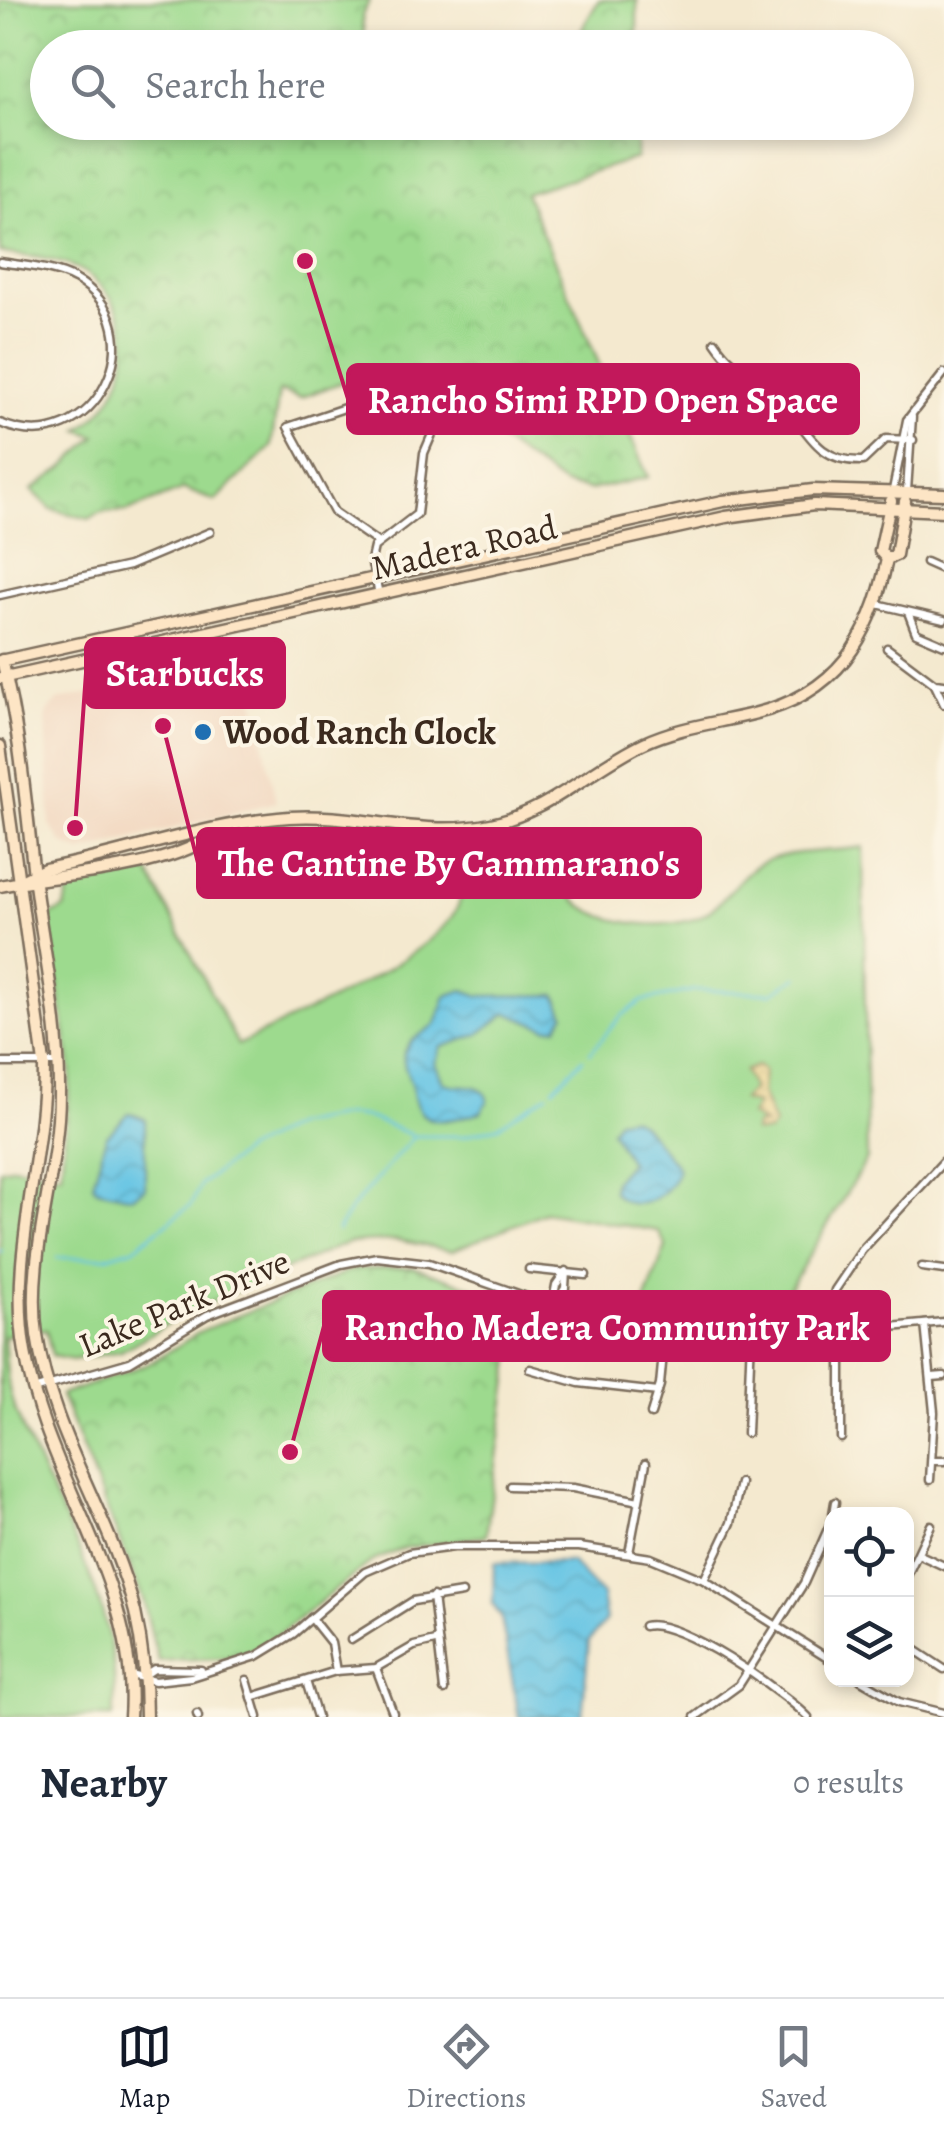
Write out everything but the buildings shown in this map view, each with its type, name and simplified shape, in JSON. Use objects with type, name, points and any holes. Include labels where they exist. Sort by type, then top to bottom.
[{"type":"main road","name":"Madera Road","points":[[1,657],[376,580],[723,501],[813,490],[944,494]]},
{"type":"main road","points":[[0,886],[155,858],[220,830],[290,817],[335,818],[426,830],[471,828],[512,818],[553,800],[662,735],[774,708],[808,692],[854,649],[877,604],[886,559],[880,551],[893,490]]},
{"type":"main road","points":[[886,559],[896,554],[906,491]]},
{"type":"main road","name":"Madera Road","points":[[3,677],[726,517],[814,505],[944,510]]},
{"type":"main road","points":[[1,657],[35,877],[58,1063],[58,1128],[34,1306],[46,1385],[126,1585],[145,1676],[146,1717]]},
{"type":"main road","points":[[0,746],[44,1063],[45,1112],[21,1299],[32,1391],[115,1599],[130,1675],[130,1717]]},
{"type":"street","points":[[0,262],[48,269],[82,284],[107,313],[115,350],[101,395],[72,422],[39,431],[0,423]]},
{"type":"street","points":[[715,342],[730,365],[779,396],[804,436],[824,451],[862,461],[884,440],[913,440]]},
{"type":"street","points":[[893,490],[902,438],[920,398],[944,373]]},
{"type":"street","points":[[377,542],[334,512],[288,427],[380,396],[433,432],[424,453],[417,514],[377,542],[372,554],[379,595]]},
{"type":"street","points":[[906,491],[912,417]]},
{"type":"street","points":[[0,595],[129,566],[210,532]]},
{"type":"street","points":[[926,562],[944,570]]},
{"type":"street","points":[[877,604],[944,620]]},
{"type":"street","points":[[908,612],[921,638],[944,644]]},
{"type":"street","points":[[887,648],[934,684],[944,704]]},
{"type":"street","points":[[934,684],[944,685]]},
{"type":"street","points":[[0,1063],[58,1063]]},
{"type":"street","points":[[841,1438],[837,1333],[841,1317],[834,1299],[842,1276],[944,1161]]},
{"type":"street","name":"Lake Park Drive","points":[[32,1391],[130,1362],[207,1314],[361,1259],[392,1257],[430,1262],[552,1307],[613,1325],[665,1333],[837,1333],[944,1322]]},
{"type":"street","points":[[922,1267],[944,1270]]},
{"type":"street","points":[[529,1269],[586,1275]]},
{"type":"street","points":[[552,1307],[564,1292],[566,1272]]},
{"type":"street","points":[[926,1324],[932,1377],[934,1461],[930,1480]]},
{"type":"street","points":[[652,1414],[665,1333]]},
{"type":"street","points":[[746,1433],[750,1336]]},
{"type":"street","points":[[530,1370],[580,1383],[658,1392]]},
{"type":"street","points":[[932,1377],[944,1376]]},
{"type":"street","points":[[934,1461],[944,1460]]},
{"type":"street","points":[[630,1552],[646,1463]]},
{"type":"street","points":[[704,1580],[731,1522],[740,1483]]},
{"type":"street","points":[[510,1486],[573,1488],[640,1500]]},
{"type":"street","points":[[834,1507],[835,1502]]},
{"type":"street","points":[[914,1562],[931,1525]]},
{"type":"street","points":[[695,1717],[728,1696],[747,1674],[809,1573],[824,1536]]},
{"type":"street","points":[[130,1675],[155,1681],[191,1677],[202,1670],[257,1656],[311,1618],[365,1572],[423,1550],[579,1547],[630,1552],[704,1580],[824,1655]]},
{"type":"street","points":[[918,1554],[944,1566]]},
{"type":"street","points":[[351,1640],[396,1608],[462,1592]]},
{"type":"street","points":[[433,1596],[435,1641],[444,1690]]},
{"type":"street","points":[[311,1618],[331,1643],[336,1671]]},
{"type":"street","points":[[644,1626],[676,1629],[808,1717]]},
{"type":"street","points":[[252,1697],[336,1671],[376,1668],[414,1646],[435,1641]]},
{"type":"street","points":[[914,1649],[944,1670]]},
{"type":"street","points":[[376,1668],[393,1713]]},
{"type":"street","points":[[248,1680],[258,1717]]},
{"type":"street","points":[[306,1681],[317,1717]]},
{"type":"street","points":[[875,1687],[918,1709],[944,1713]]},
{"type":"shaded area","points":[[247,665],[276,802],[81,852],[62,843],[50,825],[46,714],[57,701],[141,681],[150,687]]},
{"type":"green space","points":[[0,0],[370,0],[362,15],[363,30],[30,30],[30,140],[637,140],[636,158],[525,193],[648,477],[590,490],[564,485],[441,399],[391,373],[361,375],[300,398],[279,391],[271,447],[215,501],[184,489],[128,511],[101,512],[89,519],[51,509],[32,490],[63,468],[96,436],[79,430],[112,395],[125,352],[124,329],[117,308],[103,288],[84,272],[54,261],[0,252]]},
{"type":"green space","points":[[599,0],[637,0],[637,30],[581,30]]},
{"type":"green space","points":[[863,847],[867,1159],[764,1331],[639,1318],[666,1246],[658,1231],[545,1212],[451,1251],[397,1240],[347,1243],[188,1312],[121,1351],[72,1360],[52,1356],[46,1329],[4,1336],[13,1404],[97,1595],[114,1676],[113,1717],[0,1717],[0,1169],[14,1166],[61,1174],[71,1072],[48,917],[65,908],[70,886],[148,871],[238,1045],[402,960],[432,938],[452,916],[461,894],[507,883],[569,893],[595,913],[613,919],[673,923],[705,914],[747,873],[773,858]]},
{"type":"green space","points":[[413,1267],[519,1303],[486,1536],[405,1548],[372,1561],[270,1641],[239,1657],[158,1661],[143,1599],[61,1395],[150,1363],[203,1330],[354,1269]]},
{"type":"sand","points":[[757,1066],[763,1071],[761,1093],[774,1125],[769,1132],[754,1132],[755,1126],[763,1123],[750,1116],[757,1104],[742,1100],[753,1089],[744,1071]]},
{"type":"water","points":[[463,990],[480,996],[556,995],[565,1014],[557,1027],[547,1028],[507,1013],[478,1035],[441,1047],[435,1063],[443,1082],[480,1089],[488,1101],[481,1112],[447,1120],[429,1118],[416,1105],[404,1053],[411,1041],[436,1024],[446,996]]},
{"type":"water","points":[[129,1113],[145,1119],[145,1188],[132,1197],[96,1189],[93,1184],[106,1137]]},
{"type":"water","points":[[631,1117],[642,1124],[678,1168],[660,1195],[641,1203],[631,1203],[613,1191],[614,1181],[630,1162],[611,1130],[618,1119]]},
{"type":"water","points":[[571,1562],[602,1595],[606,1620],[589,1641],[582,1717],[519,1717],[501,1617],[493,1605],[494,1563]]},
{"type":"waterway","points":[[590,1053],[620,1017],[642,1001],[696,990],[772,993],[798,977]]},
{"type":"waterway","points":[[553,1089],[583,1059]]},
{"type":"waterway","points":[[57,1258],[106,1257],[134,1248],[191,1205],[201,1184],[246,1150],[295,1125],[348,1115],[370,1118],[414,1136],[463,1136],[497,1127],[548,1094]]},
{"type":"waterway","points":[[337,1231],[350,1210],[414,1136]]},
{"type":"place","name":"Rancho Simi RPD Open Space","points":[[305,261]]},
{"type":"place","name":"The Cantine By Cammarano's","points":[[163,726]]},
{"type":"place","name":"Wood Ranch Clock","points":[[203,732]]},
{"type":"place","name":"Starbucks","points":[[75,828]]},
{"type":"place","name":"Rancho Madera Community Park","points":[[290,1452]]}]
